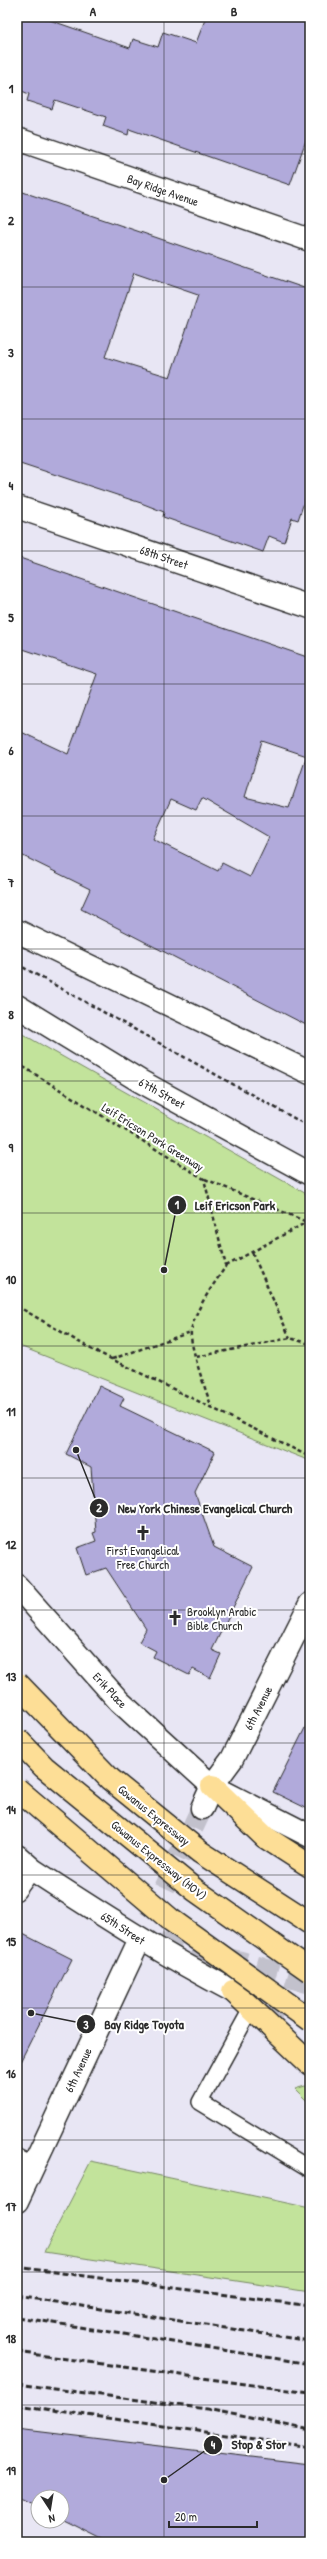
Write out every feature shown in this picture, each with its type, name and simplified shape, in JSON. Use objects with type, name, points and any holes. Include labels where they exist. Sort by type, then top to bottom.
[{"type":"highway","name":"Gowanus Expressway","points":[[17,1683],[110,1780],[200,1852],[310,1923]]},
{"type":"highway","name":"Gowanus Expressway (HOV)","points":[[17,1739],[44,1767],[195,1890],[310,1971]]},
{"type":"highway","points":[[212,1786],[265,1836],[310,1866]]},
{"type":"highway","points":[[17,1789],[171,1920],[310,2020]]},
{"type":"highway","points":[[233,1991],[310,2064]]},
{"type":"street","name":"Bay Ridge Avenue","points":[[17,139],[310,240]]},
{"type":"street","name":"68th Street","points":[[17,507],[310,607]]},
{"type":"street","points":[[17,931],[310,1073]]},
{"type":"street","name":"67th Street","points":[[17,1006],[140,1081],[310,1174]]},
{"type":"street","name":"Erik Place","points":[[17,1586],[119,1701],[212,1786]]},
{"type":"street","name":"6th Avenue","points":[[202,1808],[212,1786],[232,1759],[310,1604]]},
{"type":"street","points":[[212,1786],[310,1836]]},
{"type":"street","name":"65th Street","points":[[25,1863],[140,1939],[179,1963],[233,1991]]},
{"type":"street","name":"6th Avenue","points":[[18,2198],[24,2164],[140,1939]]},
{"type":"lane","points":[[17,1892],[25,1863]]},
{"type":"lane","points":[[251,2009],[200,2102],[310,2169]]},
{"type":"path","points":[[17,964],[310,1127]]},
{"type":"path","name":"Leif Ericson Park Greenway","points":[[17,1063],[204,1179],[226,1266]]},
{"type":"path","points":[[204,1179],[308,1222],[226,1266],[206,1294],[191,1332],[200,1377],[212,1408]]},
{"type":"path","points":[[252,1252],[290,1338]]},
{"type":"path","points":[[17,1306],[112,1359],[310,1457]]},
{"type":"path","points":[[112,1359],[191,1332]]},
{"type":"path","points":[[196,1357],[290,1338],[310,1344]]},
{"type":"green space","points":[[17,1031],[310,1196],[310,1461],[17,1345]]},
{"type":"green space","points":[[305,2086],[310,2088],[310,2104],[295,2089]]},
{"type":"green space","points":[[91,2161],[310,2208],[310,2292],[44,2252]]},
{"type":"building","points":[[17,17],[41,17],[130,48],[133,39],[158,47],[163,32],[196,43],[206,17],[310,17],[310,129],[290,185],[129,129],[128,135],[103,126],[106,117],[55,100],[52,109],[27,101],[29,94],[17,89]]},
{"type":"building","points":[[17,190],[310,290],[310,485],[298,520],[292,518],[284,542],[269,536],[263,552],[163,517],[164,512],[141,503],[17,462]],"holes":[[[134,273],[198,295],[170,377],[105,357]]]},
{"type":"building","points":[[17,557],[310,658],[310,757],[262,741],[245,797],[289,808],[306,758],[310,758],[310,1027],[81,909],[90,889],[17,853],[17,730],[68,754],[97,674],[17,647]],"holes":[[[202,798],[269,837],[250,877],[222,863],[218,871],[153,839],[171,799],[196,810]]]},
{"type":"building","points":[[99,1386],[124,1398],[120,1406],[215,1452],[195,1493],[214,1547],[253,1567],[212,1650],[221,1654],[210,1678],[193,1669],[189,1675],[153,1657],[156,1651],[139,1642],[146,1629],[106,1568],[86,1575],[77,1548],[96,1541],[93,1533],[96,1532],[91,1467],[66,1454]]},
{"type":"building","points":[[310,1718],[310,1810],[273,1792]]},
{"type":"building","points":[[17,1931],[72,1959],[17,2068]]},
{"type":"building","points":[[17,2429],[310,2464],[310,2542],[108,2542],[70,2523],[70,2489],[30,2489],[30,2503],[17,2497]]},
{"type":"tunnel","points":[[202,1808],[140,1939],[241,1962],[310,1983]]},
{"type":"tunnel","points":[[233,1991],[296,2013]]},
{"type":"railway","points":[[17,2267],[310,2306]]},
{"type":"railway","points":[[17,2296],[310,2341]]},
{"type":"railway","points":[[17,2317],[310,2364]]},
{"type":"railway","points":[[17,2352],[310,2393]]},
{"type":"railway","points":[[17,2384],[207,2409],[310,2430]]},
{"type":"railway","points":[[17,2405],[310,2447]]},
{"type":"place","name":"Leif Ericson Park","points":[[164,1270]]},
{"type":"place","name":"New York Chinese Evangelical Church","points":[[76,1450]]},
{"type":"place","name":"First Evangelical Free Church","points":[[143,1533]]},
{"type":"place","name":"Brooklyn Arabic Bible Church","points":[[175,1618]]},
{"type":"place","name":"Bay Ridge Toyota","points":[[31,2013]]},
{"type":"place","name":"Stop & Stor","points":[[164,2480]]}]
